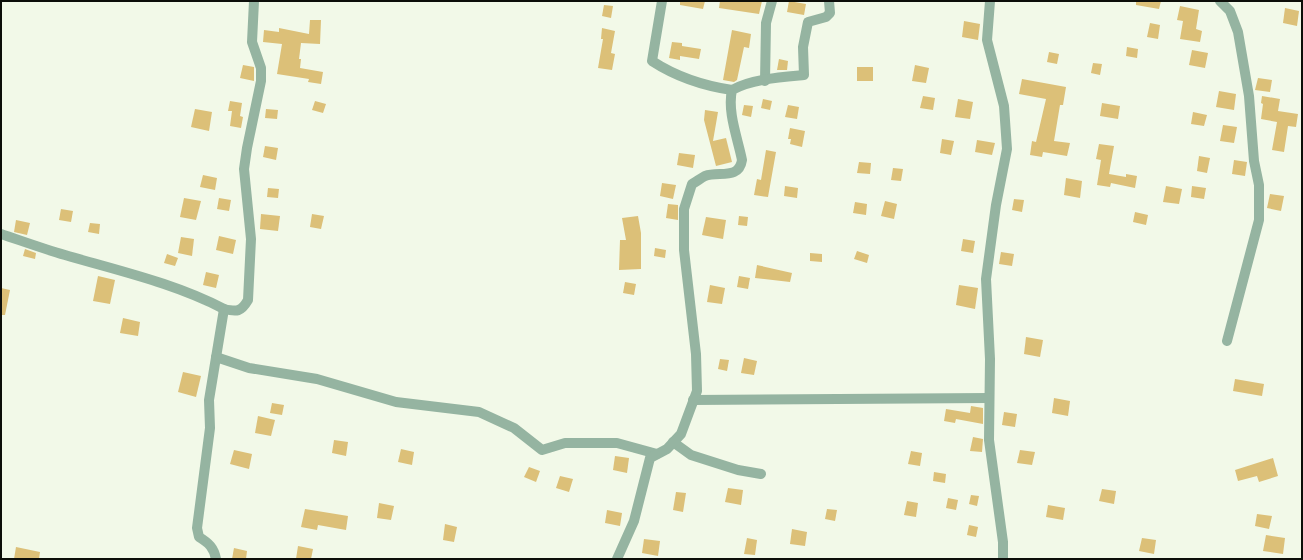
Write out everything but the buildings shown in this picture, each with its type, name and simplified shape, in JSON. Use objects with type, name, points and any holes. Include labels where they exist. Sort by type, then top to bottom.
[{"type":"street","points":[[1,234],[63,254],[156,280],[206,300],[224,309],[237,312],[244,308],[248,300],[251,239],[244,169],[261,81],[261,68],[252,42],[254,1]]},
{"type":"street","points":[[662,1],[652,61],[662,67],[710,87],[732,90],[740,86],[765,81],[773,77],[804,75],[803,47],[808,22],[826,17],[830,12],[829,1]]},
{"type":"street","points":[[765,81],[766,23],[772,1]]},
{"type":"street","points":[[990,1],[987,40],[1004,106],[1007,149],[996,205],[986,279],[990,358],[988,440],[1003,542],[1003,559]]},
{"type":"street","points":[[1220,1],[1230,11],[1238,32],[1249,96],[1254,162],[1259,185],[1259,220],[1227,341]]},
{"type":"street","points":[[617,559],[634,521],[650,458],[667,449],[681,434],[696,391],[696,354],[684,250],[684,209],[692,184],[706,176],[735,172],[741,166],[742,160],[734,122],[731,96],[732,90]]},
{"type":"street","points":[[216,559],[214,551],[209,544],[199,537],[197,528],[210,428],[209,400],[224,309]]},
{"type":"street","points":[[216,358],[249,368],[317,379],[396,402],[479,412],[514,428],[542,450],[565,443],[617,443],[657,454]]},
{"type":"street","points":[[693,400],[989,398]]},
{"type":"street","points":[[673,442],[691,455],[738,470],[761,474]]}]
